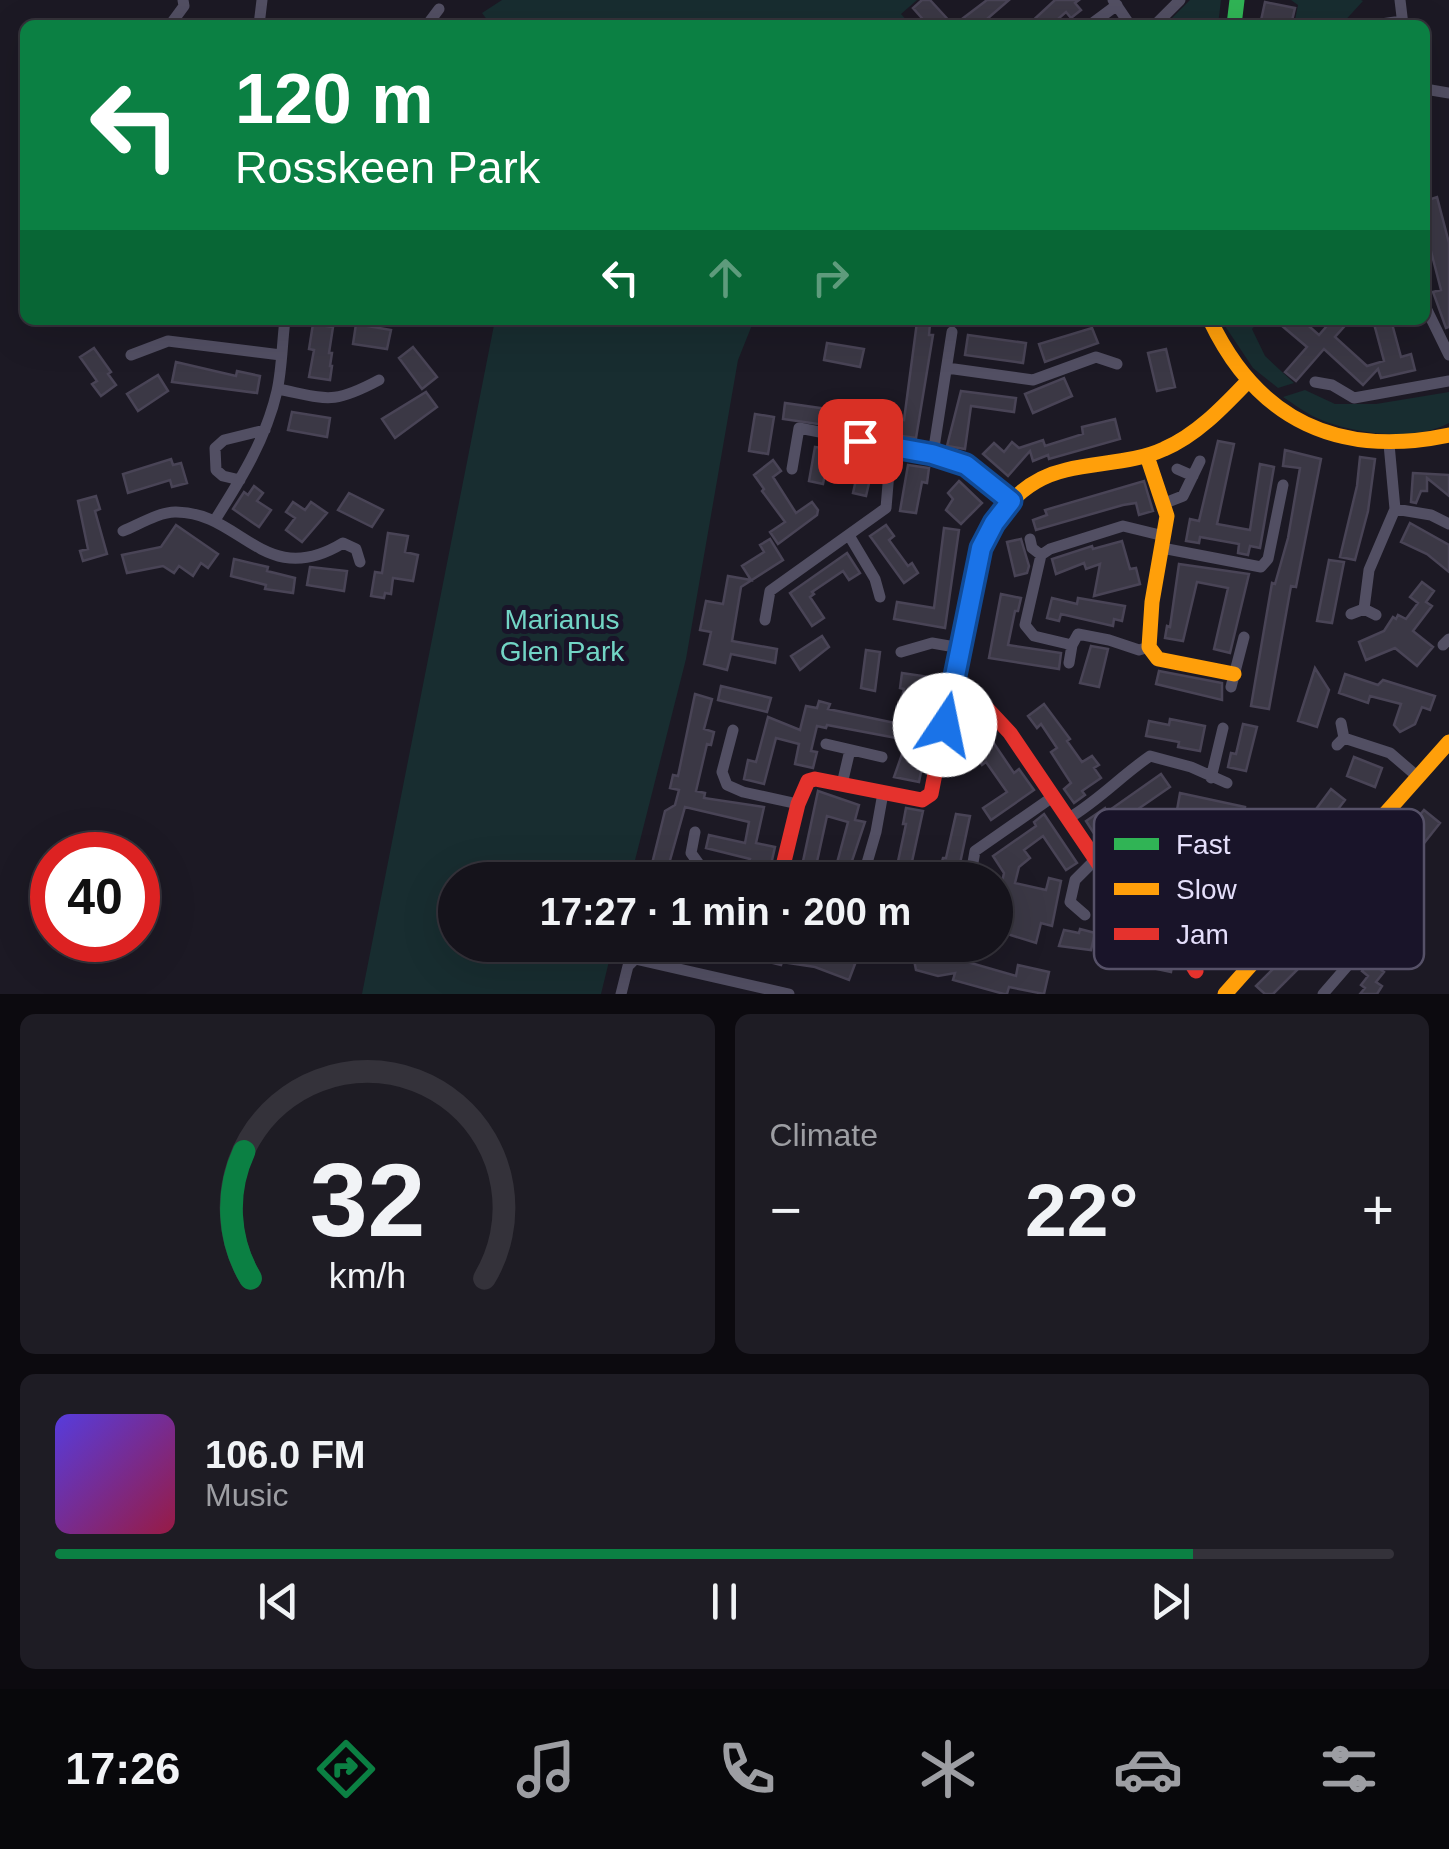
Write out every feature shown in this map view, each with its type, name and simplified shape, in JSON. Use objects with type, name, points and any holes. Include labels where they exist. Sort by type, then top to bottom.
[{"type":"street","points":[[1159,20],[1180,0]]},
{"type":"street","points":[[1095,20],[1115,2]]},
{"type":"street","points":[[431,20],[439,9]]},
{"type":"street","points":[[1430,316],[1449,356]]},
{"type":"street","points":[[215,520],[265,430],[278,389],[284,325]]},
{"type":"street","points":[[1212,325],[1218,340],[1248,381],[1303,425],[1333,438],[1389,444],[1449,435]]},
{"type":"street","points":[[932,454],[952,332]]},
{"type":"street","points":[[131,355],[168,341],[281,355]]},
{"type":"street","points":[[947,368],[1033,380],[1096,358],[1117,364]]},
{"type":"street","points":[[278,389],[344,398],[379,380]]},
{"type":"street","points":[[784,862],[798,804],[808,781],[922,800],[931,794],[981,548],[1011,501],[1055,472],[1147,456],[1171,446],[1248,381]]},
{"type":"street","points":[[1315,382],[1332,385],[1354,398],[1449,382]]},
{"type":"street","points":[[792,469],[799,428],[932,454],[966,465],[1011,501]]},
{"type":"street","points":[[240,480],[216,470],[215,448],[224,440],[265,430]]},
{"type":"street","points":[[1351,614],[1370,612],[1369,570],[1395,510],[1389,444]]},
{"type":"street","points":[[765,620],[770,591],[886,508],[891,448]]},
{"type":"street","points":[[1147,456],[1165,502],[1149,647],[1158,659],[1232,680],[1244,637]]},
{"type":"street","points":[[1165,502],[1184,496],[1200,461]]},
{"type":"street","points":[[1177,468],[1193,476]]},
{"type":"street","points":[[1149,647],[1140,650],[1109,640],[1034,636],[1025,625],[1041,556],[1050,549],[1123,526],[1163,542],[1261,567],[1268,559],[1283,485]]},
{"type":"street","points":[[1395,510],[1431,515],[1449,524]]},
{"type":"street","points":[[123,530],[172,512],[215,520],[252,546],[273,554],[305,558],[344,543],[356,549],[360,562]]},
{"type":"street","points":[[850,536],[875,579],[880,597]]},
{"type":"street","points":[[1030,539],[1032,548],[1041,556]]},
{"type":"street","points":[[1069,662],[1075,639]]},
{"type":"street","points":[[901,652],[932,643],[961,648]]},
{"type":"street","points":[[951,696],[982,703],[1010,732],[1094,858]]},
{"type":"street","points":[[1341,723],[1340,742],[1390,753],[1418,777]]},
{"type":"street","points":[[1211,778],[1223,728]]},
{"type":"street","points":[[732,730],[722,772],[726,785],[798,804]]},
{"type":"street","points":[[1390,809],[1449,742]]},
{"type":"street","points":[[826,744],[882,757]]},
{"type":"street","points":[[842,784],[850,750]]},
{"type":"street","points":[[1070,818],[1150,756],[1191,766],[1227,783]]},
{"type":"street","points":[[867,862],[883,793]]},
{"type":"street","points":[[973,862],[975,851],[1054,796]]},
{"type":"street","points":[[695,832],[691,852],[698,862]]},
{"type":"street","points":[[1085,916],[1070,902],[1075,880],[1094,861]]},
{"type":"street","points":[[621,994],[628,966],[635,959],[726,988],[789,994]]},
{"type":"street","points":[[1225,994],[1247,969]]},
{"type":"street","points":[[1323,994],[1344,969]]},
{"type":"green space","points":[[502,0],[917,0],[901,14],[906,20],[487,20],[482,13]]},
{"type":"green space","points":[[1190,0],[1221,0],[1219,20],[1170,20]]},
{"type":"green space","points":[[1291,0],[1363,1],[1346,20],[1295,20],[1298,5]]},
{"type":"green space","name":"Marianus Glen Park","points":[[494,325],[752,325],[738,360],[686,659],[635,862],[438,862],[438,962],[609,962],[601,994],[362,994]]},
{"type":"green space","points":[[1224,325],[1256,325],[1252,329],[1265,356],[1294,383],[1278,388],[1253,368]]},
{"type":"green space","points":[[1305,390],[1335,404],[1376,404],[1449,392],[1449,423],[1401,434],[1347,428],[1313,416],[1283,397]]},
{"type":"building","points":[[922,0],[930,0],[948,20],[924,20],[913,8]]},
{"type":"building","points":[[987,0],[1009,0],[986,20],[961,20]]},
{"type":"building","points":[[1055,0],[1079,0],[1075,3],[1081,10],[1071,18],[1066,12],[1057,20],[1033,20]]},
{"type":"building","points":[[1265,2],[1295,8],[1292,20],[1261,20]]},
{"type":"building","points":[[1437,197],[1449,243],[1446,328],[1433,292],[1441,290],[1430,247],[1430,199]]},
{"type":"building","points":[[313,325],[333,327],[330,380],[309,377],[314,350],[309,349]]},
{"type":"building","points":[[356,325],[391,330],[387,349],[353,344]]},
{"type":"building","points":[[917,325],[930,325],[929,335],[933,335],[916,438],[783,419],[785,403],[904,420]]},
{"type":"building","points":[[1281,325],[1308,325],[1319,335],[1328,325],[1346,325],[1335,337],[1367,366],[1384,361],[1374,325],[1392,325],[1401,357],[1411,354],[1415,370],[1381,378],[1378,369],[1363,385],[1324,349],[1296,381],[1285,372],[1307,347]]},
{"type":"building","points":[[1092,328],[1098,343],[1045,362],[1039,344]]},
{"type":"building","points":[[968,335],[1026,343],[1023,363],[965,355]]},
{"type":"building","points":[[827,343],[864,349],[860,367],[824,360]]},
{"type":"building","points":[[413,347],[437,377],[422,389],[399,358]]},
{"type":"building","points":[[94,348],[116,385],[101,396],[92,384],[97,381],[80,357]]},
{"type":"building","points":[[1166,349],[1175,387],[1157,391],[1148,353]]},
{"type":"building","points":[[176,362],[236,376],[237,371],[260,376],[257,393],[172,382]]},
{"type":"building","points":[[158,375],[168,391],[138,411],[127,394]]},
{"type":"building","points":[[1064,378],[1072,396],[1033,413],[1025,394]]},
{"type":"building","points":[[961,391],[1016,398],[1014,412],[971,406],[965,449],[947,446]]},
{"type":"building","points":[[426,392],[437,407],[395,438],[382,419]]},
{"type":"building","points":[[292,412],[330,418],[327,437],[288,430]]},
{"type":"building","points":[[755,414],[774,417],[768,454],[749,451]]},
{"type":"building","points":[[1115,419],[1120,439],[1049,459],[1048,455],[1033,461],[1030,451],[1008,476],[983,454],[994,443],[1004,452],[1012,442],[1019,448],[1043,440],[1045,446],[1083,434],[1082,427]]},
{"type":"building","points":[[1218,441],[1234,444],[1217,524],[1250,530],[1260,464],[1274,467],[1260,548],[1250,546],[1248,555],[1238,553],[1239,544],[1200,537],[1199,543],[1186,541],[1190,519],[1199,521]]},
{"type":"building","points":[[815,447],[830,449],[823,484],[809,481]]},
{"type":"building","points":[[1285,450],[1321,459],[1296,587],[1291,586],[1269,709],[1251,706],[1272,583],[1275,584],[1288,538],[1300,468],[1283,466]]},
{"type":"building","points":[[850,456],[874,462],[866,496],[853,493],[857,475],[846,472]]},
{"type":"building","points":[[1360,457],[1375,459],[1368,511],[1355,560],[1340,557]]},
{"type":"building","points":[[171,459],[173,465],[181,463],[187,483],[172,487],[170,480],[128,493],[123,474]]},
{"type":"building","points":[[773,460],[781,471],[773,477],[796,513],[812,502],[818,510],[817,515],[778,544],[770,532],[785,522],[754,475]]},
{"type":"building","points":[[908,465],[929,468],[916,513],[900,511]]},
{"type":"building","points":[[1413,473],[1449,475],[1449,496],[1427,478],[1427,491],[1421,491],[1416,503],[1411,502]]},
{"type":"building","points":[[959,481],[982,503],[961,524],[946,510],[953,499],[948,493]]},
{"type":"building","points":[[1144,481],[1153,511],[1139,515],[1136,503],[1123,505],[1036,530],[1033,520],[1047,515],[1045,510]]},
{"type":"building","points":[[254,486],[263,493],[257,501],[271,510],[259,527],[233,509],[244,492],[248,495]]},
{"type":"building","points":[[349,493],[383,510],[372,527],[338,510]]},
{"type":"building","points":[[96,496],[100,509],[95,511],[107,554],[83,561],[80,551],[88,549],[78,501]]},
{"type":"building","points":[[293,502],[305,510],[311,502],[327,513],[302,542],[286,530],[295,518],[286,512]]},
{"type":"building","points":[[1410,523],[1449,545],[1449,572],[1427,554],[1401,542]]},
{"type":"building","points":[[176,525],[218,554],[208,568],[201,563],[193,576],[179,566],[174,573],[163,566],[127,573],[122,555],[161,547]]},
{"type":"building","points":[[886,525],[894,536],[889,540],[918,573],[904,583],[870,536]]},
{"type":"building","points":[[944,528],[959,530],[945,628],[894,619],[897,602],[934,608]]},
{"type":"building","points":[[388,533],[408,536],[405,552],[418,555],[413,581],[393,578],[391,594],[385,593],[384,598],[371,596],[375,572],[382,573]]},
{"type":"building","points":[[770,539],[783,560],[741,587],[732,641],[777,649],[775,663],[731,654],[727,670],[704,664],[711,632],[700,630],[706,601],[723,604],[728,576],[751,580],[742,566],[764,552],[760,545]]},
{"type":"building","points":[[1021,539],[1029,566],[1027,573],[1015,576],[1007,542]]},
{"type":"building","points":[[1122,541],[1130,569],[1136,568],[1140,584],[1094,596],[1100,564],[1086,569],[1084,563],[1056,574],[1052,559]]},
{"type":"building","points":[[847,553],[860,573],[849,580],[843,571],[812,592],[810,597],[824,618],[812,626],[790,593]]},
{"type":"building","points":[[234,559],[295,578],[293,593],[265,589],[266,585],[231,576]]},
{"type":"building","points":[[1329,560],[1344,562],[1332,623],[1317,621]]},
{"type":"building","points":[[1179,564],[1249,574],[1230,653],[1214,649],[1228,588],[1197,582],[1183,641],[1165,638]]},
{"type":"building","points":[[310,567],[347,571],[344,591],[307,585]]},
{"type":"building","points":[[1422,582],[1434,591],[1426,602],[1432,606],[1413,631],[1433,647],[1417,666],[1395,648],[1366,660],[1359,642],[1384,631],[1393,617],[1406,619],[1418,603],[1410,597]]},
{"type":"building","points":[[1001,594],[1021,598],[1008,645],[1061,653],[1059,669],[989,658]]},
{"type":"building","points":[[1052,598],[1077,604],[1078,598],[1125,606],[1122,621],[1114,619],[1113,626],[1061,614],[1059,621],[1047,618]]},
{"type":"building","points":[[822,636],[829,647],[800,670],[791,656]]},
{"type":"building","points":[[1091,646],[1108,649],[1099,687],[1080,683]]},
{"type":"building","points":[[866,650],[880,652],[875,691],[861,688]]},
{"type":"building","points":[[1315,668],[1329,690],[1317,727],[1298,721]]},
{"type":"building","points":[[1159,671],[1222,683],[1222,700],[1156,684]]},
{"type":"building","points":[[902,673],[936,678],[934,693],[927,692],[926,701],[915,700],[913,720],[924,723],[915,766],[922,767],[919,782],[894,777],[907,740],[827,725],[817,726],[811,751],[817,752],[813,768],[795,764],[799,744],[776,738],[764,784],[744,779],[748,760],[756,762],[768,717],[800,730],[806,706],[817,708],[819,701],[830,704],[828,709],[895,723],[904,689],[900,688]]},
{"type":"building","points":[[1345,674],[1378,685],[1383,680],[1435,696],[1430,710],[1422,707],[1415,724],[1400,732],[1394,725],[1401,704],[1370,696],[1368,703],[1339,693]]},
{"type":"building","points":[[721,686],[771,698],[767,712],[718,700]]},
{"type":"building","points":[[695,694],[712,699],[704,729],[714,732],[711,745],[707,744],[696,791],[705,793],[704,798],[764,807],[756,843],[775,847],[772,862],[749,862],[750,859],[706,848],[709,835],[745,843],[749,822],[685,807],[670,862],[652,862],[665,811],[675,805],[679,790],[670,788],[673,775],[678,776]]},
{"type":"building","points":[[1044,704],[1082,762],[1092,756],[1099,765],[1094,768],[1101,778],[1082,791],[1085,795],[1074,803],[1064,789],[1071,783],[1051,752],[1057,748],[1041,724],[1037,728],[1028,716]]},
{"type":"building","points":[[1170,719],[1205,726],[1200,751],[1178,747],[1179,742],[1146,736],[1149,721],[1169,725]]},
{"type":"building","points":[[1243,724],[1257,727],[1246,771],[1228,767],[1231,753],[1236,754]]},
{"type":"building","points":[[984,737],[990,744],[993,742],[1014,773],[1019,769],[1034,790],[991,820],[983,808],[1007,792],[986,762],[982,765],[975,754],[979,752],[974,744]]},
{"type":"building","points":[[1354,757],[1382,768],[1375,787],[1347,776]]},
{"type":"building","points":[[1161,774],[1170,787],[1138,809],[1111,809]]},
{"type":"building","points":[[1331,789],[1345,800],[1338,809],[1316,809]]},
{"type":"building","points":[[818,791],[859,805],[855,820],[865,822],[852,862],[837,862],[848,822],[827,816],[817,862],[803,862]]},
{"type":"building","points":[[1180,793],[1245,807],[1245,809],[1177,809]]},
{"type":"building","points":[[906,808],[923,811],[912,862],[898,862]]},
{"type":"building","points":[[1424,810],[1440,823],[1424,843]]},
{"type":"building","points":[[956,814],[970,816],[960,862],[942,862]]},
{"type":"building","points":[[1044,814],[1077,863],[1066,870],[1043,836],[1024,850],[1030,858],[1019,867],[1015,883],[1046,890],[1049,878],[1061,881],[1052,926],[1041,923],[1036,943],[1013,936],[1013,862],[997,862],[993,856],[1036,826],[1034,822]]},
{"type":"building","points":[[1094,816],[1094,833],[1086,821]]},
{"type":"building","points":[[1080,929],[1094,933],[1091,950],[1059,946],[1064,930],[1079,933]]},
{"type":"building","points":[[782,962],[855,964],[849,980],[815,967]]},
{"type":"building","points":[[914,962],[967,962],[1016,976],[1018,965],[1049,972],[1044,994],[1009,987],[1004,994],[953,980],[955,973],[938,976],[916,970]]},
{"type":"building","points":[[1273,969],[1298,969],[1273,994],[1265,994],[1256,986]]},
{"type":"building","points":[[1362,971],[1384,972],[1376,982],[1382,986],[1377,994],[1360,994],[1368,976]]},
{"type":"traffic: fast","points":[[1235,20],[1237,0]]},
{"type":"traffic: slow","points":[[1213,325],[1252,384],[1278,407],[1307,424],[1372,441],[1449,435]]},
{"type":"traffic: slow","points":[[959,651],[986,541],[1016,496],[1038,480],[1066,470],[1141,457],[1176,443],[1209,419],[1248,381]]},
{"type":"traffic: slow","points":[[1147,456],[1167,516],[1152,602],[1149,647],[1158,659],[1234,674]]},
{"type":"traffic: slow","points":[[1389,809],[1449,742]]},
{"type":"traffic: slow","points":[[1225,994],[1247,969]]},
{"type":"traffic: jam","points":[[784,862],[798,804],[808,781],[815,779],[922,800],[931,794],[959,651]]},
{"type":"traffic: jam","points":[[951,696],[982,703],[1010,733],[1094,857]]},
{"type":"route","points":[[860,441],[932,454],[966,465],[1011,501],[981,548],[945,725]]}]
